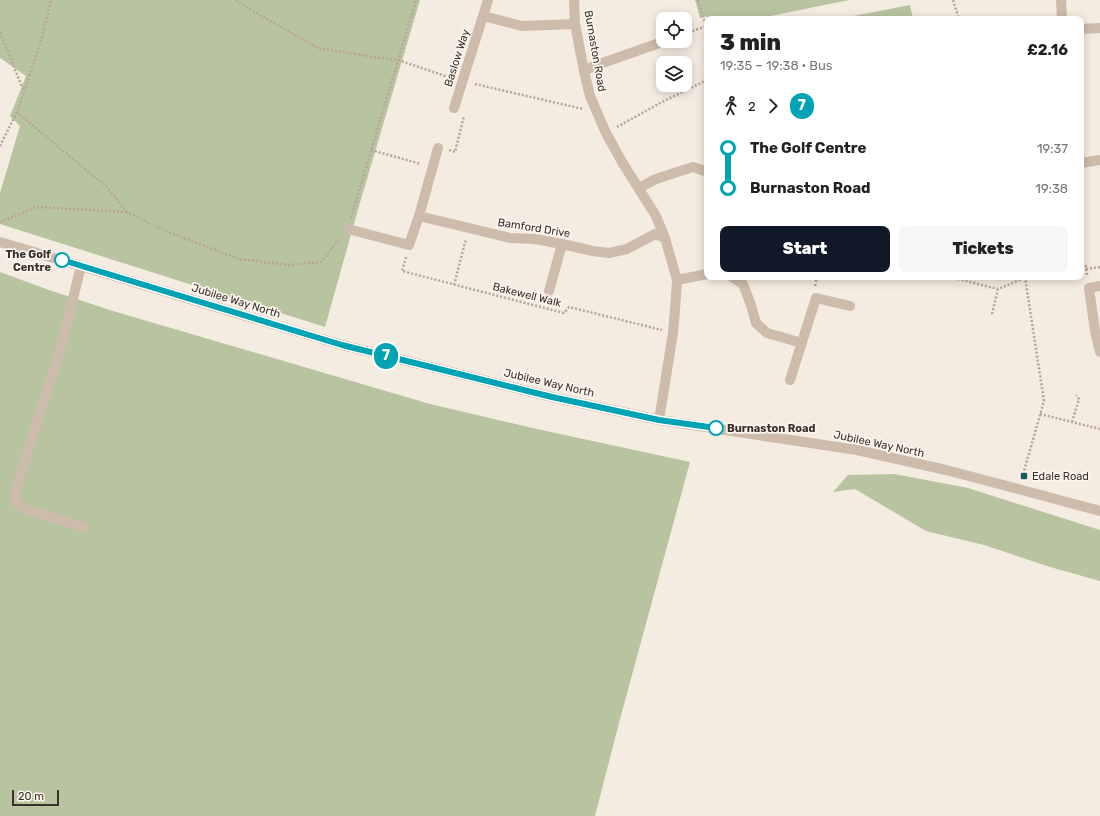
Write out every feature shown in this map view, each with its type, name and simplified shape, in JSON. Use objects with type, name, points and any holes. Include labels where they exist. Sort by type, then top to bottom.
[{"type":"street","name":"Baslow Way","points":[[454,108],[488,0]]},
{"type":"street","name":"Burnaston Road","points":[[574,0],[575,24],[590,96],[606,133],[622,162],[656,216],[665,238],[677,280],[676,310],[659,420]]},
{"type":"street","points":[[1061,0],[1062,16]]},
{"type":"street","points":[[483,16],[522,26],[575,24]]},
{"type":"street","points":[[1084,29],[1100,28]]},
{"type":"street","points":[[584,71],[656,44]]},
{"type":"street","points":[[348,229],[409,245],[419,216],[438,148]]},
{"type":"street","points":[[1084,163],[1100,160]]},
{"type":"street","points":[[639,188],[656,179],[693,167],[704,171]]},
{"type":"street","name":"Bamford Drive","points":[[419,216],[510,238],[535,239],[609,253],[627,249],[655,234],[665,238]]},
{"type":"street","name":"Jubilee Way North","points":[[0,242],[342,345],[552,397],[659,420],[857,450],[946,470],[1100,511]]},
{"type":"street","points":[[549,291],[562,244]]},
{"type":"street","points":[[81,266],[62,343],[15,492],[16,502],[26,510],[84,527]]},
{"type":"street","points":[[677,280],[704,275]]},
{"type":"street","points":[[737,280],[743,284],[752,305],[756,323],[767,333],[802,343]]},
{"type":"street","points":[[1100,286],[1089,288],[1095,330],[1100,352]]},
{"type":"street","points":[[790,380],[816,298],[850,306]]},
{"type":"path","points":[[0,146],[17,112],[25,90],[42,37],[51,0]]},
{"type":"path","points":[[236,0],[318,48],[398,60],[462,82],[596,112]]},
{"type":"path","points":[[17,112],[106,186],[128,212],[168,232],[239,259],[288,265],[321,262],[348,229],[416,0]]},
{"type":"path","points":[[698,0],[704,19]]},
{"type":"path","points":[[953,0],[958,16]]},
{"type":"path","points":[[692,32],[704,29]]},
{"type":"path","points":[[0,32],[22,87],[25,90]]},
{"type":"path","points":[[606,133],[662,102],[704,81]]},
{"type":"path","points":[[438,148],[455,152],[465,111],[454,108]]},
{"type":"path","points":[[371,150],[432,167]]},
{"type":"path","points":[[0,222],[37,207],[128,212]]},
{"type":"path","points":[[454,285],[469,228]]},
{"type":"path","name":"Bakewell Walk","points":[[409,245],[402,271],[564,313],[569,307],[673,333]]},
{"type":"path","points":[[1086,269],[1100,267]]},
{"type":"path","points":[[962,280],[998,289],[1019,280]]},
{"type":"path","points":[[1018,489],[1044,401],[1026,280]]},
{"type":"path","points":[[992,314],[998,289]]},
{"type":"path","points":[[1072,422],[1079,399],[1076,395]]},
{"type":"path","points":[[1040,414],[1100,429]]},
{"type":"green space","points":[[0,0],[420,0],[325,327],[0,224],[0,193],[20,126],[10,116],[26,76],[0,58]]},
{"type":"green space","points":[[695,0],[849,0],[771,16],[704,16],[700,18]]},
{"type":"green space","points":[[910,5],[912,16],[853,16]]},
{"type":"green space","points":[[0,272],[113,311],[430,404],[690,462],[595,816],[0,816]]},
{"type":"green space","points":[[894,474],[968,488],[1100,530],[1100,581],[1050,567],[984,545],[926,531],[855,489],[833,492],[848,475]]},
{"type":"bus line","name":"7","points":[[62,260],[342,345],[552,397],[659,420],[716,428]]},
{"type":"place","name":"The Golf Centre","points":[[62,260]]},
{"type":"place","name":"Burnaston Road","points":[[716,428]]},
{"type":"place","name":"Edale Road","points":[[1024,476]]}]
